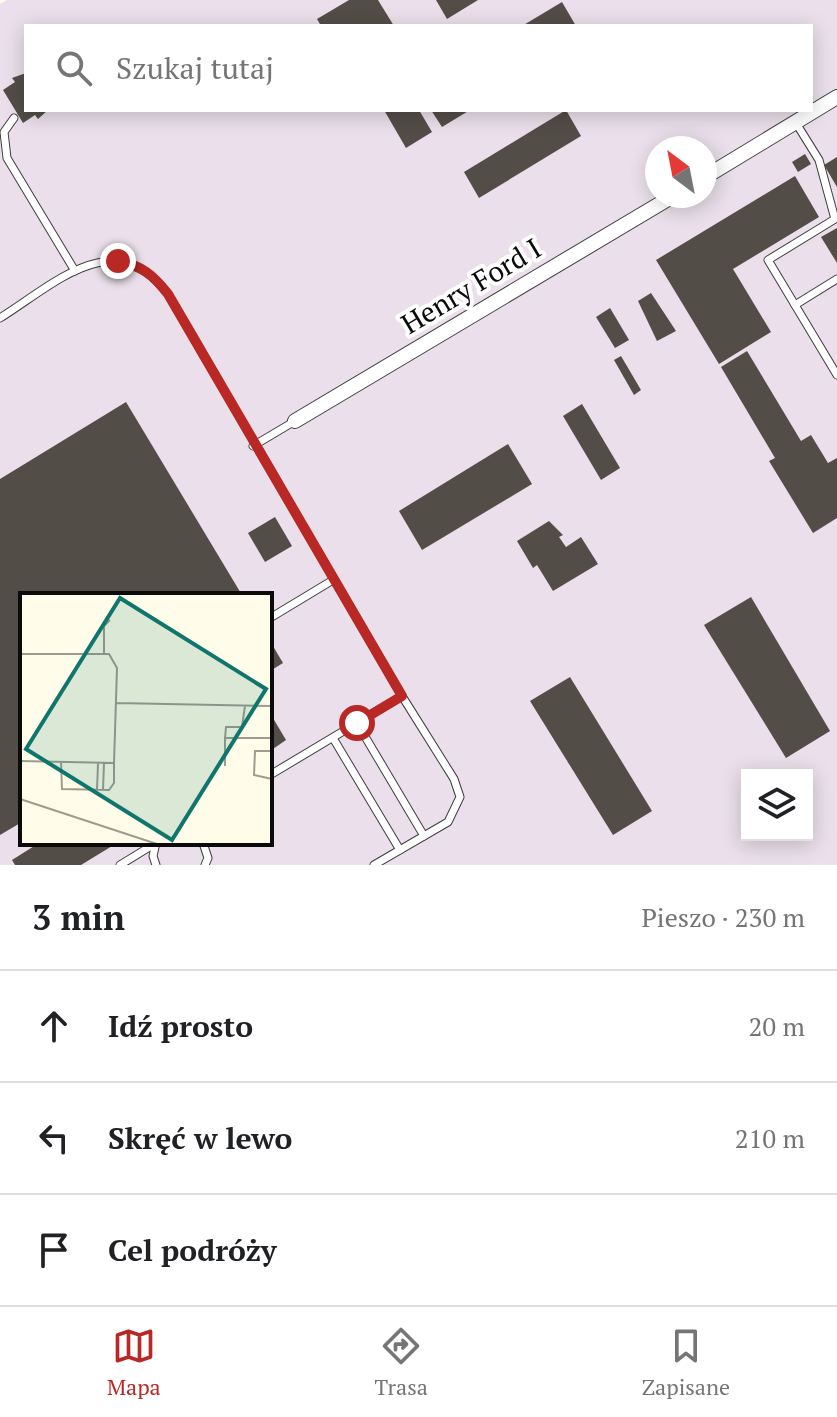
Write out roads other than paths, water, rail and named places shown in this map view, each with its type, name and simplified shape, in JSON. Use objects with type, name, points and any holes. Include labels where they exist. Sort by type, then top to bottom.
[{"type":"street","points":[[717,170],[837,97]]},
{"type":"street","name":"Henry Ford I","points":[[295,421],[653,208]]},
{"type":"lane","points":[[14,118],[4,132],[7,158],[75,271]]},
{"type":"lane","points":[[796,123],[819,160],[835,219],[768,260],[837,375]]},
{"type":"lane","points":[[0,318],[75,271],[100,260],[137,265],[152,274],[175,306],[253,446],[454,779],[460,797],[448,822],[374,865]]},
{"type":"lane","points":[[795,305],[837,279]]},
{"type":"lane","points":[[253,446],[295,421]]},
{"type":"lane","points":[[272,617],[333,580]]},
{"type":"lane","points":[[272,774],[402,696]]},
{"type":"lane","points":[[357,723],[424,836]]},
{"type":"lane","points":[[333,738],[400,850]]},
{"type":"lane","points":[[120,865],[153,845]]},
{"type":"lane","points":[[156,845],[153,856],[156,865]]},
{"type":"lane","points":[[204,845],[208,858],[205,865]]}]
